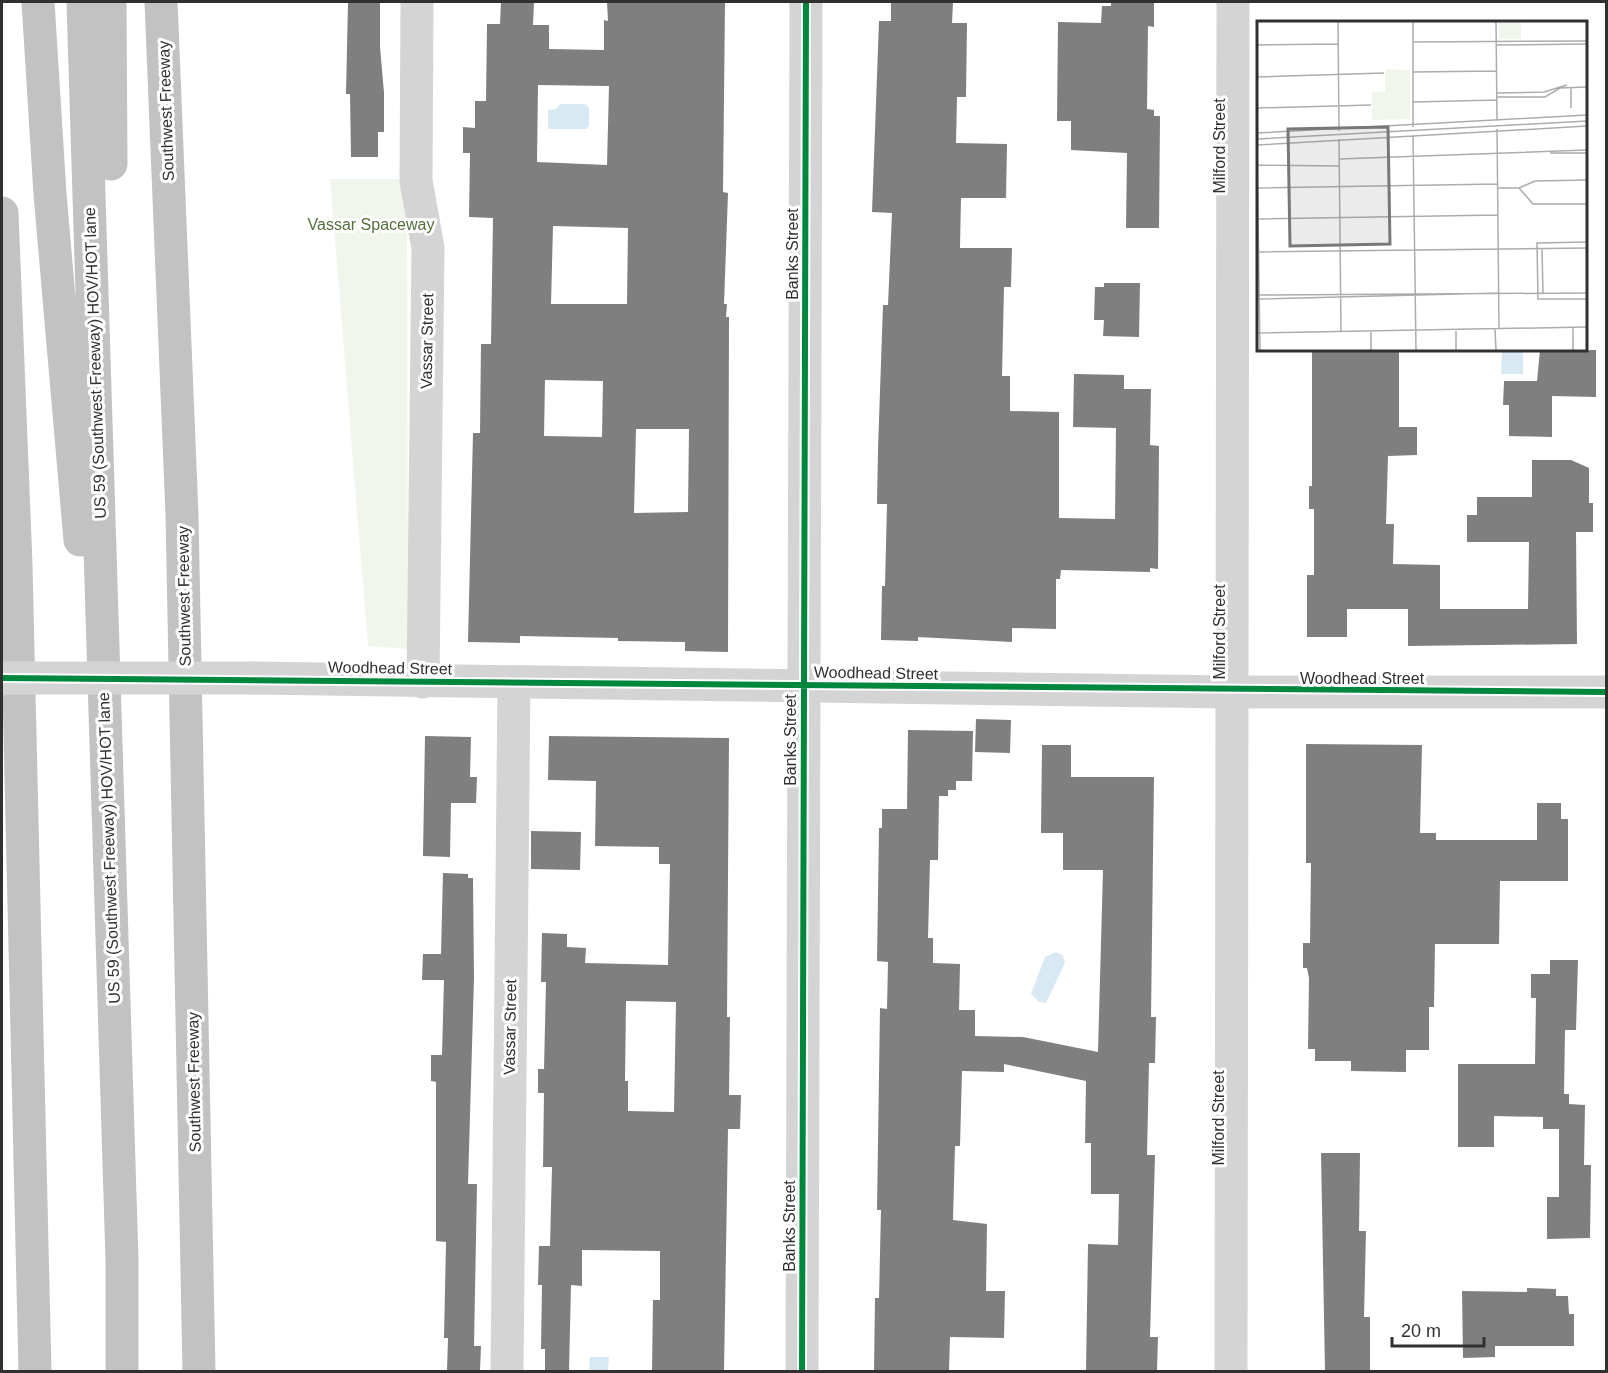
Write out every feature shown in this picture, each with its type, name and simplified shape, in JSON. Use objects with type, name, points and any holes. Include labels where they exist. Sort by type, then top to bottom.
[{"type":"highway","points":[[38,2],[51,206],[109,892]]},
{"type":"highway","name":"US 59 (Southwest Freeway) HOV/HOT lane","points":[[83,2],[122,1260],[122,1371]]},
{"type":"highway","points":[[109,892],[113,481],[110,2]]},
{"type":"highway","name":"Southwest Freeway","points":[[161,2],[182,515],[200,1371]]},
{"type":"highway","points":[[2,213],[16,565],[35,1371]]},
{"type":"street","name":"Vassar Street","points":[[417,2],[416,181],[428,248],[423,682]]},
{"type":"street","name":"Banks Street","points":[[802,1371],[806,2]]},
{"type":"street","name":"Milford Street","points":[[1231,1371],[1233,2]]},
{"type":"street","name":"Woodhead Street","points":[[2,678],[255,678],[1232,692],[1606,692]]},
{"type":"street","name":"Vassar Street","points":[[507,1371],[514,683]]},
{"type":"green space","name":"Vassar Spaceway","points":[[330,179],[407,179],[408,649],[368,646]]},
{"type":"water","points":[[560,104],[585,104],[589,108],[589,126],[586,129],[548,129],[548,110],[556,109]]},
{"type":"water","points":[[1502,351],[1523,351],[1523,374],[1501,374]]},
{"type":"water","points":[[1056,952],[1063,956],[1065,963],[1046,1003],[1039,1002],[1031,994],[1045,957]]},
{"type":"water","points":[[590,1357],[609,1357],[608,1371],[589,1371]]},
{"type":"building","points":[[348,2],[380,2],[384,132],[378,132],[378,157],[351,157],[350,94],[346,94]]},
{"type":"building","points":[[501,2],[534,2],[533,25],[549,25],[549,49],[604,50],[604,20],[608,21],[607,2],[725,2],[723,192],[728,193],[724,304],[727,304],[726,317],[729,317],[728,652],[685,651],[685,642],[618,641],[618,638],[520,636],[520,643],[468,642],[473,433],[480,433],[481,344],[491,344],[493,218],[469,217],[470,153],[463,153],[463,127],[475,128],[475,101],[486,101],[487,24],[500,24]],"holes":[[[538,85],[609,86],[607,165],[537,162]],[[553,226],[628,228],[627,304],[551,304]],[[545,380],[603,381],[602,437],[544,436]],[[636,429],[689,429],[688,512],[634,513]]]},
{"type":"building","points":[[891,2],[953,2],[952,23],[967,23],[966,97],[957,97],[956,143],[1007,144],[1006,198],[961,198],[960,248],[1012,248],[1011,287],[1004,287],[1002,376],[1010,376],[1010,411],[1059,412],[1059,518],[1115,519],[1116,428],[1073,427],[1074,374],[1124,375],[1124,389],[1151,389],[1150,445],[1159,446],[1158,569],[1150,568],[1150,572],[1061,570],[1060,579],[1056,579],[1056,629],[1012,628],[1012,642],[918,637],[918,641],[881,640],[887,504],[877,504],[878,449],[883,305],[888,305],[892,213],[872,212],[879,21],[891,21]]},
{"type":"building","points":[[1111,2],[1154,2],[1154,27],[1148,26],[1147,109],[1154,110],[1154,116],[1160,116],[1159,228],[1126,228],[1127,153],[1071,150],[1071,121],[1057,121],[1058,22],[1101,23],[1102,6],[1111,6]]},
{"type":"building","points":[[1104,283],[1140,283],[1139,337],[1103,336],[1104,320],[1094,320],[1095,287],[1104,287]]},
{"type":"building","points":[[1596,350],[1596,397],[1552,396],[1552,437],[1509,436],[1509,405],[1503,405],[1504,381],[1537,381],[1540,351]]},
{"type":"building","points":[[1312,351],[1399,351],[1399,427],[1417,427],[1417,455],[1388,456],[1386,524],[1394,524],[1393,564],[1440,565],[1440,609],[1528,609],[1529,542],[1467,542],[1467,515],[1477,515],[1477,497],[1532,497],[1532,460],[1571,460],[1589,468],[1589,503],[1593,503],[1593,532],[1576,532],[1577,644],[1408,646],[1408,609],[1347,609],[1347,637],[1307,637],[1307,575],[1314,575],[1314,509],[1309,509],[1309,486],[1312,486]]},
{"type":"building","points":[[976,719],[1011,720],[1010,753],[975,752]]},
{"type":"building","points":[[908,730],[973,731],[972,781],[956,781],[956,790],[948,790],[948,796],[939,796],[938,860],[930,860],[928,938],[933,938],[933,963],[960,964],[959,1010],[975,1010],[975,1036],[1023,1037],[1098,1052],[1103,870],[1063,870],[1063,833],[1041,833],[1042,745],[1071,745],[1071,777],[1154,777],[1151,1017],[1156,1017],[1155,1063],[1149,1063],[1147,1155],[1155,1155],[1150,1337],[1158,1337],[1157,1371],[1086,1371],[1088,1244],[1118,1245],[1119,1194],[1091,1194],[1091,1143],[1085,1143],[1086,1081],[1004,1064],[1004,1072],[962,1071],[960,1146],[955,1146],[953,1220],[987,1224],[986,1291],[1005,1291],[1004,1338],[950,1337],[949,1371],[874,1371],[875,1298],[879,1298],[881,1210],[877,1210],[880,1008],[887,1009],[888,962],[877,961],[879,828],[882,828],[882,809],[907,809]]},
{"type":"building","points":[[425,736],[471,737],[470,777],[477,777],[476,803],[451,803],[450,857],[423,856]]},
{"type":"building","points":[[549,736],[729,738],[727,1017],[730,1017],[729,1095],[741,1095],[740,1129],[728,1129],[724,1371],[652,1371],[653,1300],[660,1300],[660,1251],[582,1250],[582,1286],[571,1285],[569,1371],[545,1371],[545,1349],[541,1349],[542,1285],[538,1285],[539,1246],[550,1246],[552,1167],[543,1167],[544,1093],[538,1093],[538,1069],[544,1069],[546,982],[541,982],[542,933],[567,934],[567,947],[586,948],[585,963],[668,965],[670,864],[659,864],[659,847],[595,846],[596,781],[548,780]],"holes":[[[626,1001],[676,1002],[674,1112],[628,1111],[628,1081],[625,1081]]]},
{"type":"building","points":[[1306,744],[1422,745],[1420,833],[1436,833],[1436,840],[1537,840],[1537,803],[1561,803],[1561,819],[1568,819],[1568,881],[1500,881],[1499,944],[1435,944],[1434,1007],[1429,1007],[1429,1050],[1406,1050],[1406,1072],[1351,1071],[1351,1061],[1315,1061],[1315,1049],[1308,1049],[1309,978],[1307,968],[1303,968],[1303,943],[1310,943],[1311,863],[1306,863]]},
{"type":"building","points":[[531,831],[581,832],[580,870],[531,869]]},
{"type":"building","points":[[443,873],[468,874],[468,878],[473,878],[474,978],[468,1184],[477,1184],[474,1346],[481,1346],[480,1371],[447,1371],[448,1338],[444,1338],[446,1242],[436,1241],[436,1082],[431,1081],[431,1055],[442,1055],[444,980],[422,980],[423,954],[441,954]]},
{"type":"building","points":[[1550,960],[1578,960],[1576,1030],[1565,1030],[1564,1094],[1569,1094],[1569,1104],[1585,1105],[1584,1165],[1591,1165],[1590,1238],[1547,1239],[1547,1197],[1559,1197],[1559,1129],[1543,1129],[1543,1117],[1494,1116],[1494,1147],[1458,1147],[1458,1064],[1535,1064],[1536,998],[1531,998],[1531,974],[1550,974]]},
{"type":"building","points":[[1321,1153],[1360,1153],[1359,1231],[1366,1231],[1364,1317],[1370,1317],[1370,1370],[1325,1371]]},
{"type":"building","points":[[1527,1288],[1556,1289],[1556,1296],[1568,1296],[1569,1314],[1574,1314],[1574,1346],[1495,1346],[1495,1357],[1463,1358],[1462,1291],[1527,1292]]},
{"type":"cycle path","points":[[802,1372],[806,2]]},
{"type":"cycle path","points":[[2,678],[1606,692]]}]
